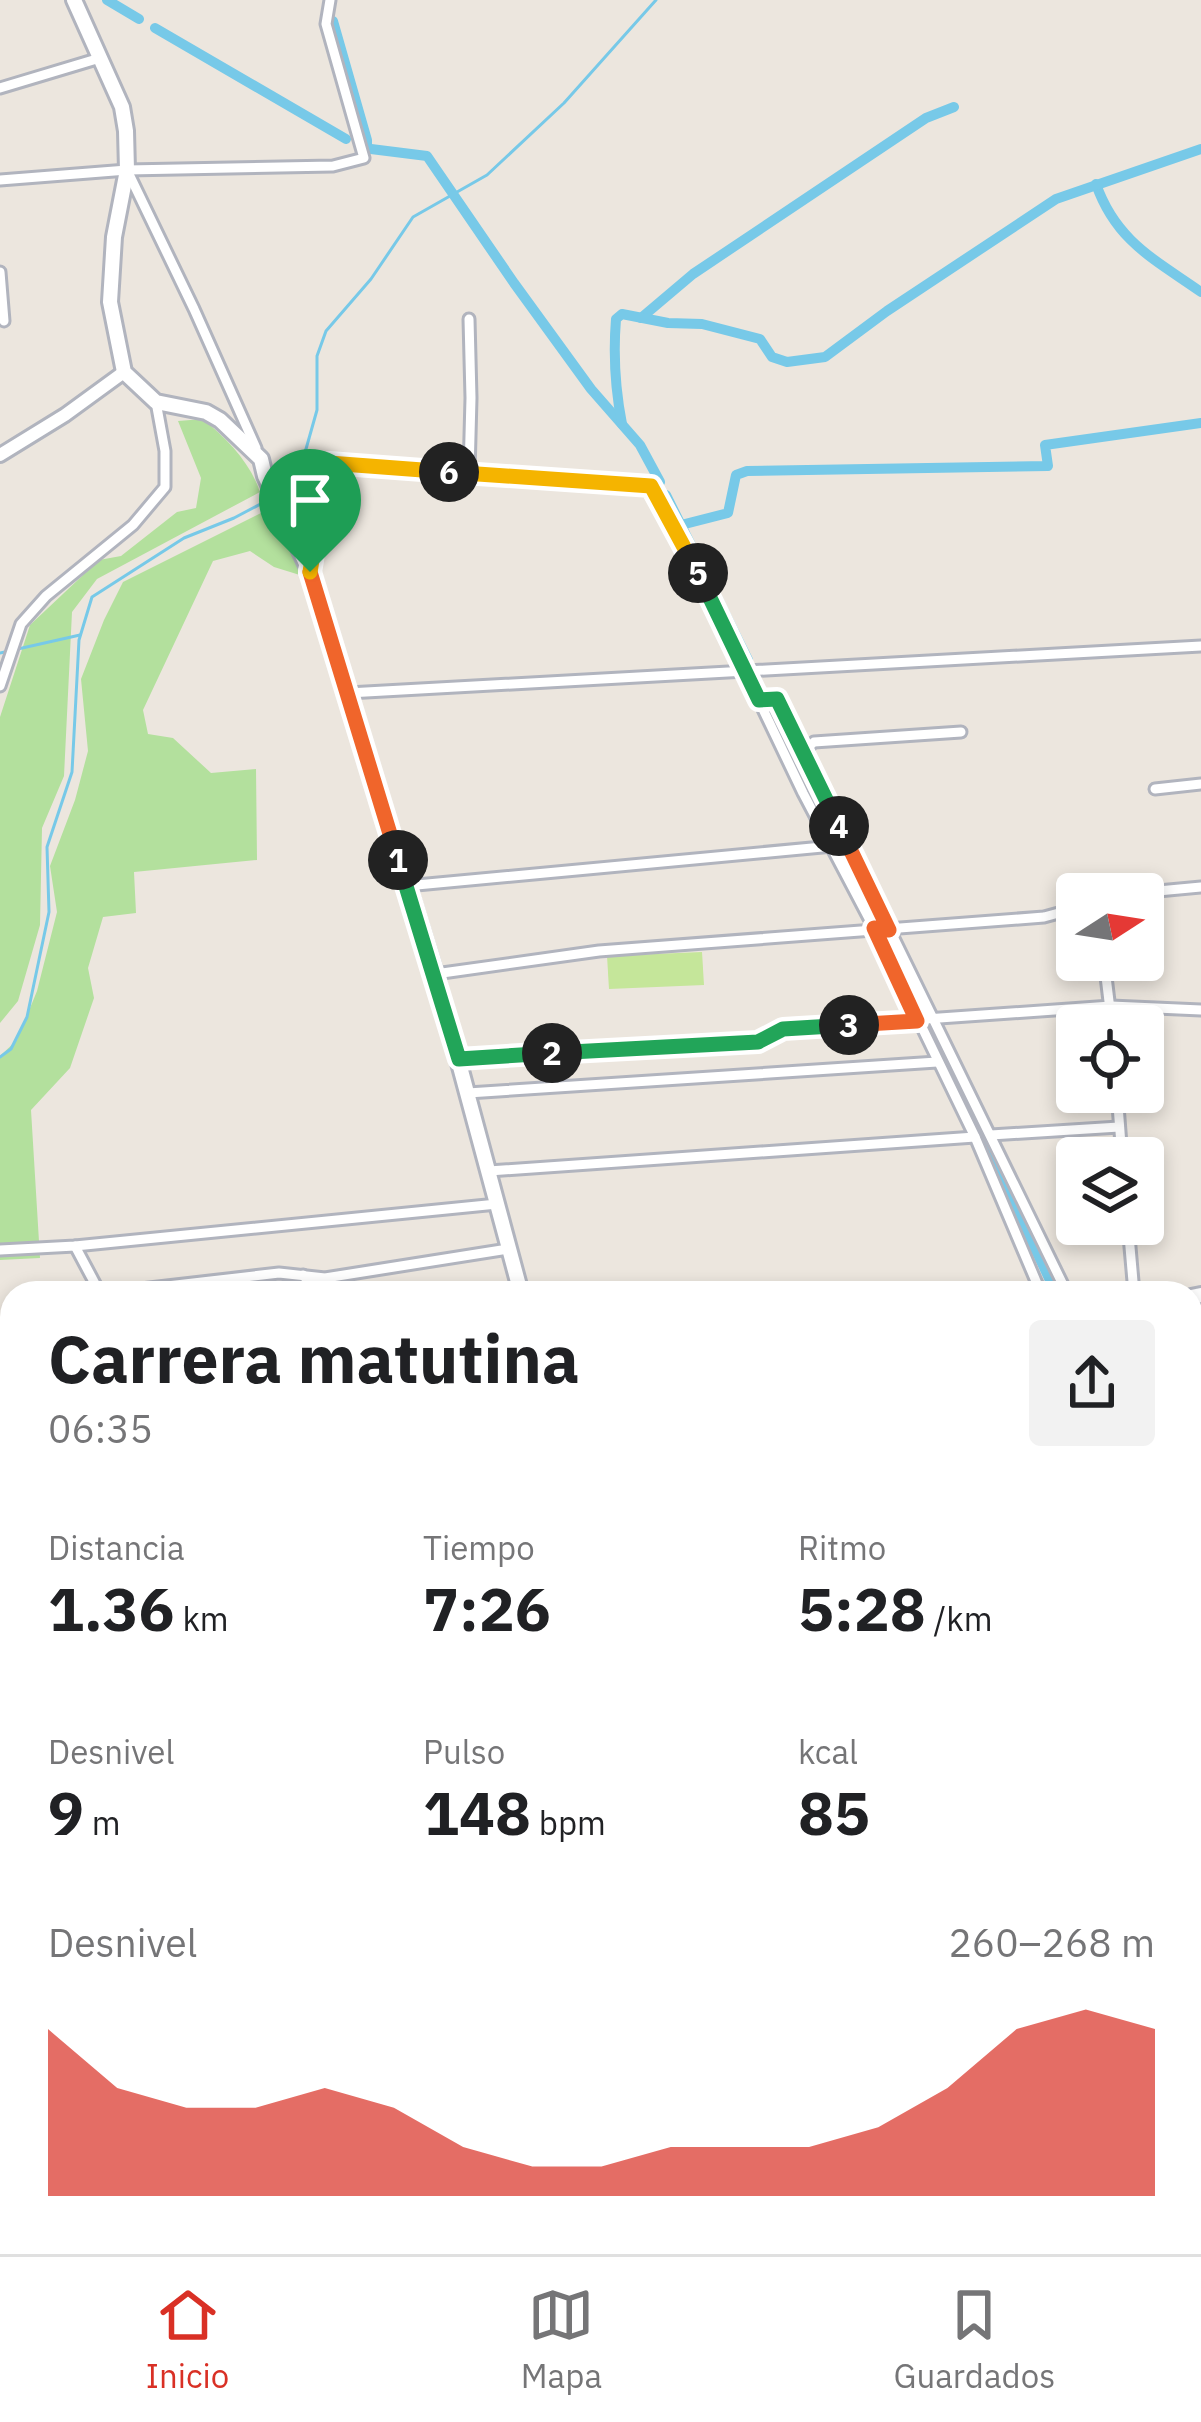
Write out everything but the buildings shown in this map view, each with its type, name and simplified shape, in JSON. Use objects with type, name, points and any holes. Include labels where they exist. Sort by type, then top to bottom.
[{"type":"main road","points":[[74,0],[124,117],[127,170],[114,237],[110,302],[124,372],[156,402],[206,412],[220,420],[261,459],[310,572],[435,974],[517,1281]]},
{"type":"street","points":[[0,180],[127,170],[333,166],[364,158],[326,24],[330,0]]},
{"type":"street","points":[[0,88],[100,58]]},
{"type":"street","points":[[127,170],[261,459]]},
{"type":"street","points":[[0,272],[4,321]]},
{"type":"street","points":[[469,319],[469,473]]},
{"type":"street","points":[[0,455],[124,372]]},
{"type":"street","points":[[0,686],[21,624],[46,596],[133,525],[165,487],[165,451],[156,402]]},
{"type":"street","points":[[310,572],[313,551],[302,492],[304,482],[319,466],[329,463],[651,486],[874,928],[975,1137],[1036,1281]]},
{"type":"street","points":[[348,693],[1201,646]]},
{"type":"street","points":[[759,700],[777,699],[1060,1281]]},
{"type":"street","points":[[803,752],[814,742],[961,732]]},
{"type":"street","points":[[1155,789],[1201,784]]},
{"type":"street","points":[[406,886],[833,846]]},
{"type":"street","points":[[1164,890],[1201,886]]},
{"type":"street","points":[[435,974],[599,951],[1056,914]]},
{"type":"street","points":[[1164,1008],[1201,1010]]},
{"type":"street","points":[[459,1059],[758,1042],[783,1029],[1056,1010]]},
{"type":"street","points":[[468,1093],[937,1062]]},
{"type":"street","points":[[1118,1113],[1120,1137]]},
{"type":"street","points":[[991,1136],[1119,1126]]},
{"type":"street","points":[[489,1172],[975,1137]]},
{"type":"street","points":[[0,1250],[497,1204]]},
{"type":"street","points":[[1130,1245],[1133,1281]]},
{"type":"street","points":[[75,1246],[96,1281]]},
{"type":"street","points":[[212,1281],[278,1273],[325,1278],[508,1249]]},
{"type":"street","points":[[303,1275],[308,1281]]},
{"type":"green space","points":[[203,419],[237,452],[260,492],[97,579],[72,612],[64,776],[42,828],[40,925],[18,1001],[0,1023],[0,717],[30,625],[99,560],[121,556],[177,512],[196,508],[201,478],[178,421]]},
{"type":"green space","points":[[269,509],[303,576],[274,567],[250,551],[213,561],[143,710],[148,734],[173,738],[211,773],[256,769],[257,860],[134,872],[136,913],[103,917],[88,968],[94,998],[70,1068],[31,1110],[40,1258],[0,1260],[0,1056],[17,1040],[37,991],[57,912],[50,866],[88,751],[81,679],[123,582]]},
{"type":"green space","points":[[702,952],[704,985],[609,989],[607,956]]},
{"type":"waterway","points":[[107,0],[139,19]]},
{"type":"waterway","points":[[279,494],[306,449],[317,410],[317,356],[326,331],[371,279],[413,217],[487,175],[564,103],[656,0]]},
{"type":"waterway","points":[[333,21],[367,150]]},
{"type":"waterway","points":[[155,28],[346,139]]},
{"type":"waterway","points":[[641,318],[693,274],[926,118],[954,107]]},
{"type":"waterway","points":[[363,148],[427,156],[591,389],[640,445],[660,482]]},
{"type":"waterway","points":[[622,424],[615,346],[616,319],[622,314],[702,324],[760,339],[772,357],[787,362],[825,357],[1056,199],[1201,149]]},
{"type":"waterway","points":[[1096,184],[1126,235],[1201,292]]},
{"type":"waterway","points":[[681,525],[728,513],[736,475],[747,471],[1048,466],[1045,445],[1201,423]]},
{"type":"waterway","points":[[666,495],[748,660]]},
{"type":"waterway","points":[[0,1057],[11,1049],[27,1017],[49,912],[47,847],[72,772],[79,640],[92,597],[184,538],[270,499]]},
{"type":"waterway","points":[[0,653],[80,635]]},
{"type":"waterway","points":[[771,707],[809,784]]},
{"type":"waterway","points":[[817,800],[880,924]]},
{"type":"waterway","points":[[888,939],[924,1013]]},
{"type":"waterway","points":[[931,1028],[1050,1281]]},
{"type":"route","points":[[329,463],[651,486],[759,700],[777,699],[889,930],[874,928],[917,1021],[783,1029],[758,1042],[459,1059],[310,572],[313,551],[302,501],[304,482],[319,466],[329,463]]}]
